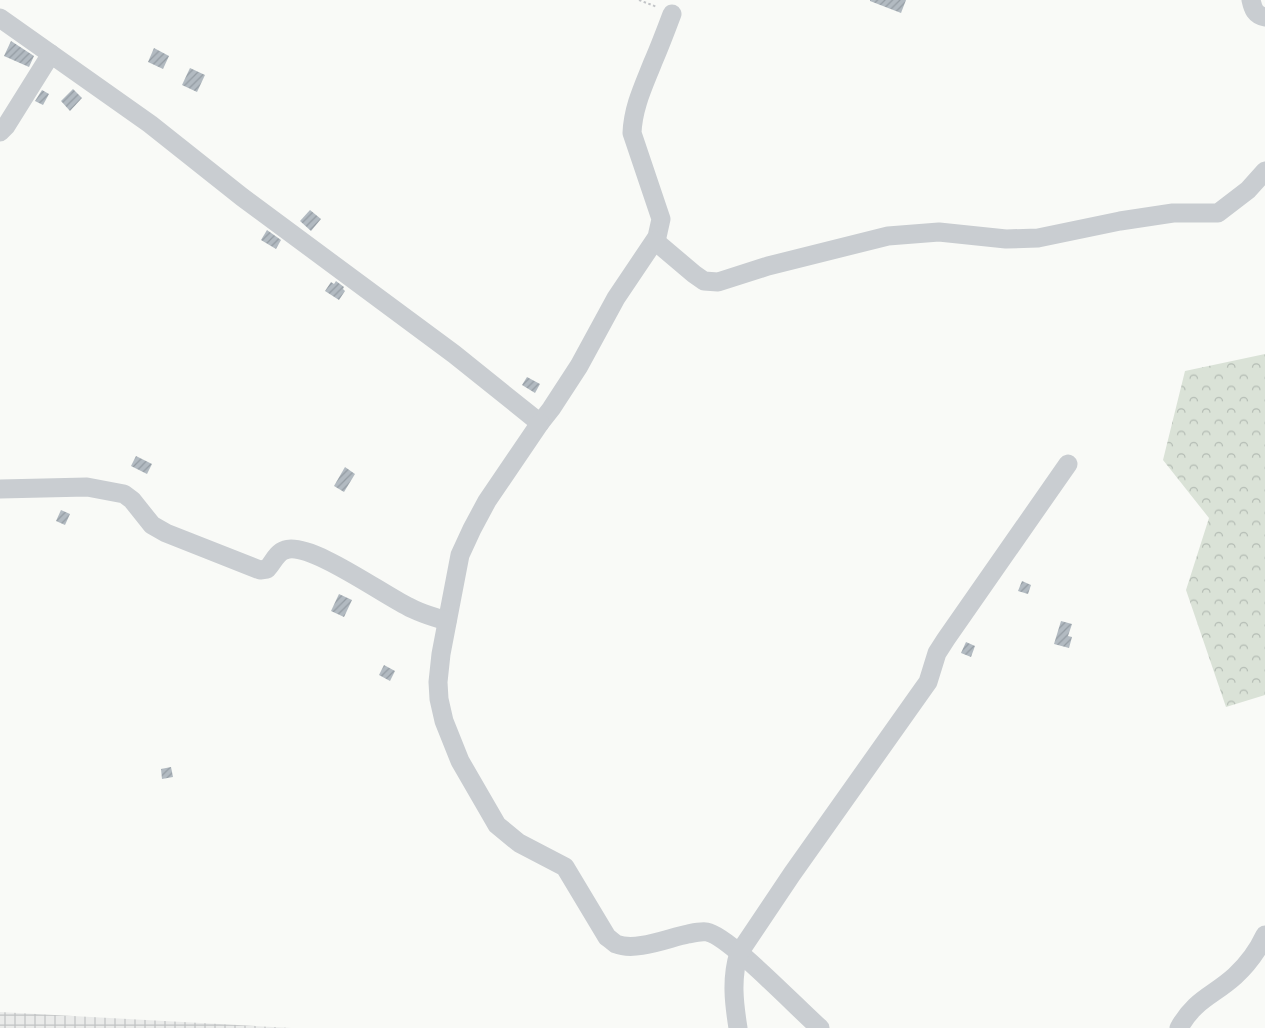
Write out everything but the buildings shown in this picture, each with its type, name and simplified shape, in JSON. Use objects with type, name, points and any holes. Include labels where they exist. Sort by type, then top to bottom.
[{"type":"street","points":[[1251,0],[1253,9],[1257,14],[1265,17]]},
{"type":"street","points":[[672,14],[634,112],[632,133],[660,219],[660,227],[655,241],[616,298],[580,366],[488,501],[466,542],[457,568],[447,621],[438,682],[439,699],[444,721],[460,761],[497,825],[533,851],[565,867],[607,937],[616,944],[628,946],[706,932],[717,936],[739,953],[820,1028]]},
{"type":"street","points":[[0,18],[150,124],[242,198],[454,354],[540,423]]},
{"type":"street","points":[[0,132],[6,126],[51,54]]},
{"type":"street","points":[[655,241],[704,281],[718,282],[768,266],[888,236],[939,232],[1006,239],[1038,238],[1120,221],[1173,213],[1218,213],[1248,190],[1265,171]]},
{"type":"street","points":[[738,1028],[734,987],[735,965],[739,953],[792,874],[928,682],[938,653],[946,639],[1068,464]]},
{"type":"street","points":[[0,489],[87,487],[124,494],[132,500],[152,526],[187,542],[260,570],[266,569],[276,556],[286,550],[306,551],[322,558],[408,607],[447,621]]},
{"type":"street","points":[[1179,1028],[1198,1002],[1234,976],[1247,964],[1265,935]]},
{"type":"path","points":[[639,0],[672,14]]},
{"type":"shaded area","points":[[0,1012],[292,1028],[0,1028]]},
{"type":"green space","points":[[1265,354],[1265,695],[1226,707],[1186,590],[1209,518],[1163,460],[1185,371]]}]
